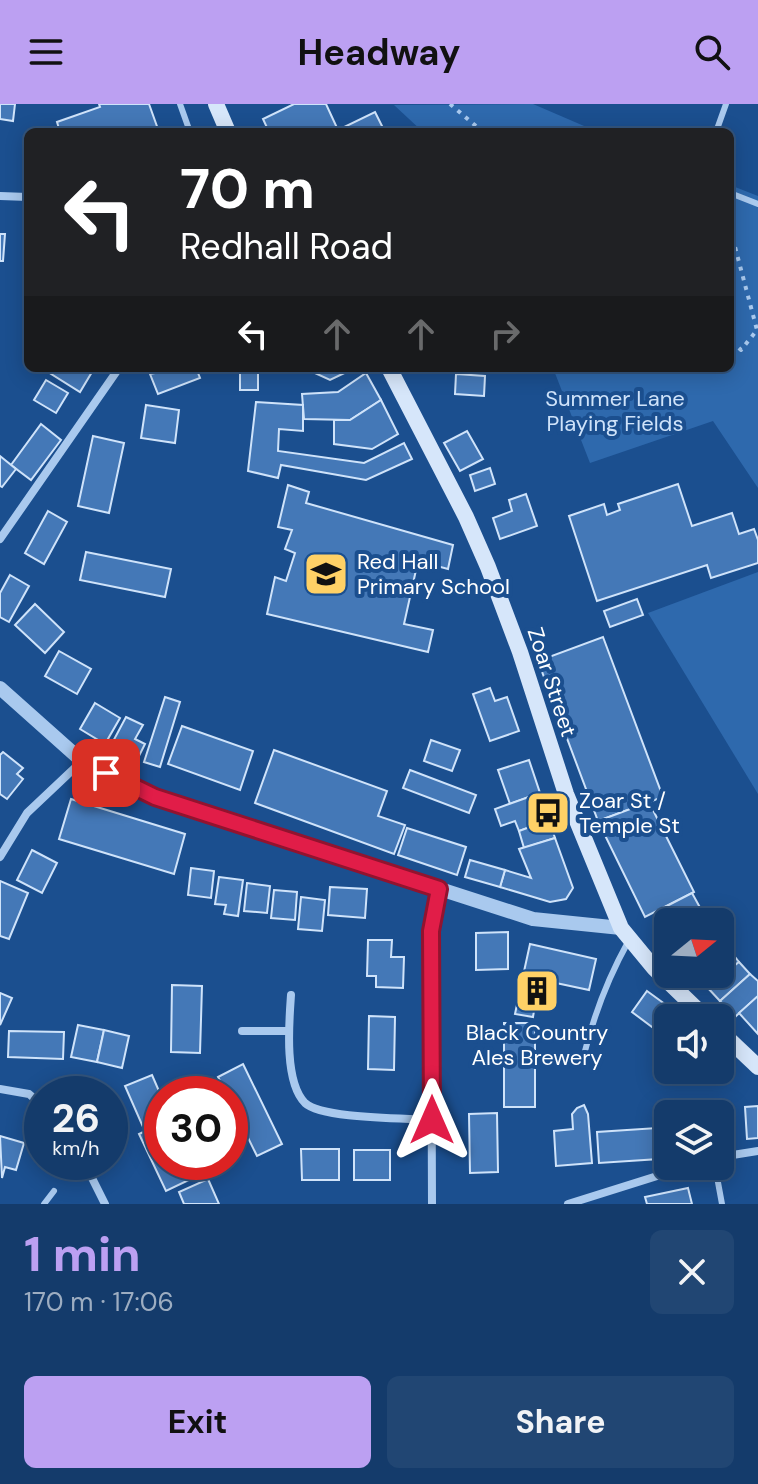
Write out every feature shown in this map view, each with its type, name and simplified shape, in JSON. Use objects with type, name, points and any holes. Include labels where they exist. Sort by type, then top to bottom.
[{"type":"main road","points":[[216,104],[226,128]]},
{"type":"main road","name":"Zoar Street","points":[[391,372],[466,517],[488,567],[520,652],[566,794],[625,934],[691,1004]]},
{"type":"main road","points":[[734,1044],[758,1067]]},
{"type":"street","points":[[0,196],[24,197]]},
{"type":"street","points":[[0,539],[116,372]]},
{"type":"street","points":[[0,688],[82,761],[155,797],[533,919],[625,934]]},
{"type":"street","points":[[0,857],[27,813],[82,761]]},
{"type":"street","points":[[432,1204],[431,931],[439,889]]},
{"type":"street","points":[[291,995],[289,1031],[293,1082],[305,1103],[323,1113],[432,1120]]},
{"type":"street","points":[[242,1031],[289,1031]]},
{"type":"street","points":[[0,1089],[24,1093]]},
{"type":"street","points":[[734,1155],[758,1151]]},
{"type":"street","points":[[568,1204],[654,1177]]},
{"type":"street","points":[[93,1180],[105,1204]]},
{"type":"lane","points":[[180,104],[189,128]]},
{"type":"lane","points":[[717,128],[726,104]]},
{"type":"lane","points":[[734,195],[758,204]]},
{"type":"lane","points":[[585,1051],[597,1006],[625,934]]},
{"type":"lane","points":[[718,1180],[722,1204]]},
{"type":"lane","points":[[44,1204],[54,1191]]},
{"type":"path","points":[[450,104],[478,128]]},
{"type":"path","points":[[734,243],[757,330],[741,350],[734,344]]},
{"type":"green space","points":[[533,104],[589,128],[419,128],[394,105]]},
{"type":"green space","name":"Summer Lane Playing Fields","points":[[734,187],[758,196],[758,488],[713,421],[590,463],[555,372],[734,372]]},
{"type":"green space","points":[[758,572],[758,794],[648,613]]},
{"type":"building","points":[[0,104],[15,104],[13,121],[0,119]]},
{"type":"building","points":[[99,104],[149,104],[158,128],[59,128],[57,122],[100,107]]},
{"type":"building","points":[[294,104],[326,104],[337,128],[267,128],[263,119]]},
{"type":"building","points":[[375,112],[383,128],[342,128]]},
{"type":"building","points":[[0,234],[5,234],[3,261],[0,261]]},
{"type":"building","points":[[48,372],[92,372],[80,392]]},
{"type":"building","points":[[198,372],[200,378],[158,394],[150,374]]},
{"type":"building","points":[[240,372],[258,372],[258,390],[240,390]]},
{"type":"building","points":[[313,372],[347,372],[330,380]]},
{"type":"building","points":[[366,373],[381,400],[350,420],[304,419],[302,394],[338,392]]},
{"type":"building","points":[[456,374],[485,376],[484,396],[455,394]]},
{"type":"building","points":[[46,380],[68,393],[56,413],[34,400]]},
{"type":"building","points":[[381,400],[398,434],[372,449],[334,444],[334,420],[350,420]]},
{"type":"building","points":[[256,402],[303,405],[303,431],[279,429],[278,451],[364,463],[404,443],[412,459],[366,480],[281,465],[278,478],[248,471]]},
{"type":"building","points":[[146,405],[179,410],[175,443],[141,438]]},
{"type":"building","points":[[41,424],[61,440],[31,480],[11,465]]},
{"type":"building","points":[[467,431],[483,459],[460,471],[444,443]]},
{"type":"building","points":[[93,436],[124,443],[109,513],[78,506]]},
{"type":"building","points":[[0,456],[16,469],[2,487],[0,486]]},
{"type":"building","points":[[490,468],[495,484],[475,491],[470,475]]},
{"type":"building","points":[[678,484],[692,526],[732,513],[739,534],[754,529],[758,540],[758,563],[711,578],[707,565],[597,601],[569,516],[604,504],[607,515],[620,510],[618,504]]},
{"type":"building","points":[[288,485],[309,492],[306,503],[453,545],[448,569],[418,561],[404,624],[433,630],[428,652],[267,614],[275,577],[286,581],[295,553],[285,549],[292,530],[278,527]]},
{"type":"building","points":[[526,494],[537,526],[500,539],[493,518],[512,511],[509,500]]},
{"type":"building","points":[[48,511],[67,522],[44,564],[25,553]]},
{"type":"building","points":[[86,552],[171,569],[165,597],[80,580]]},
{"type":"building","points":[[10,575],[29,586],[9,622],[0,617],[0,593]]},
{"type":"building","points":[[637,599],[643,615],[610,627],[604,611]]},
{"type":"building","points":[[35,604],[64,632],[45,653],[15,625]]},
{"type":"building","points":[[603,637],[663,797],[598,821],[538,661]]},
{"type":"building","points":[[59,651],[91,669],[77,694],[45,676]]},
{"type":"building","points":[[490,688],[495,701],[507,697],[519,731],[490,741],[473,694]]},
{"type":"building","points":[[165,697],[180,702],[160,767],[144,762]]},
{"type":"building","points":[[95,703],[120,718],[105,744],[80,729]]},
{"type":"building","points":[[126,717],[143,725],[135,739],[145,744],[137,760],[110,747]]},
{"type":"building","points":[[182,726],[253,751],[240,790],[168,764]]},
{"type":"building","points":[[431,740],[460,750],[452,771],[424,761]]},
{"type":"building","points":[[274,750],[387,791],[378,816],[405,825],[394,854],[255,803]]},
{"type":"building","points":[[3,752],[23,768],[17,774],[23,779],[7,799],[0,794],[0,755]]},
{"type":"building","points":[[529,760],[540,793],[510,804],[498,770]]},
{"type":"building","points":[[410,770],[476,795],[469,813],[403,788]]},
{"type":"building","points":[[540,793],[549,820],[519,831],[515,821],[501,826],[495,809]]},
{"type":"building","points":[[71,799],[185,834],[174,874],[59,839]]},
{"type":"building","points":[[649,802],[694,892],[663,908],[654,908],[654,912],[645,917],[598,821]]},
{"type":"building","points":[[549,820],[555,838],[524,848],[519,831]]},
{"type":"building","points":[[407,828],[466,847],[457,875],[398,855]]},
{"type":"building","points":[[555,838],[573,888],[566,899],[550,902],[500,887],[505,870],[531,878],[519,849]]},
{"type":"building","points":[[32,850],[57,863],[42,893],[17,880]]},
{"type":"building","points":[[470,860],[505,870],[500,887],[465,877]]},
{"type":"building","points":[[191,868],[214,871],[211,898],[188,895]]},
{"type":"building","points":[[219,877],[243,880],[238,916],[224,914],[226,905],[215,904]]},
{"type":"building","points":[[0,881],[28,893],[9,939],[0,936]]},
{"type":"building","points":[[247,883],[270,886],[267,913],[244,911]]},
{"type":"building","points":[[330,887],[367,889],[365,918],[328,915]]},
{"type":"building","points":[[274,890],[297,892],[295,920],[271,918]]},
{"type":"building","points":[[692,893],[700,908],[663,908]]},
{"type":"building","points":[[301,897],[325,900],[322,931],[298,929]]},
{"type":"building","points":[[508,932],[508,969],[476,970],[476,933]]},
{"type":"building","points":[[368,940],[392,940],[391,957],[404,957],[403,988],[376,987],[376,976],[367,976]]},
{"type":"building","points":[[530,944],[596,959],[589,990],[523,976]]},
{"type":"building","points":[[739,962],[750,974],[720,1001],[708,988],[734,988],[734,966]]},
{"type":"building","points":[[750,974],[758,981],[758,996],[735,1017],[734,1004],[720,1001]]},
{"type":"building","name":"Black Country Ales Brewery","points":[[523,976],[557,983],[553,1003],[536,999],[533,1017],[515,1014]]},
{"type":"building","points":[[172,985],[202,986],[200,1053],[171,1052]]},
{"type":"building","points":[[647,991],[665,1004],[654,1004],[654,1028],[632,1012]]},
{"type":"building","points":[[0,993],[12,998],[0,1025]]},
{"type":"building","points":[[758,996],[758,1034],[739,1013]]},
{"type":"building","points":[[369,1016],[395,1017],[394,1070],[368,1069]]},
{"type":"building","points":[[504,1023],[535,1023],[535,1107],[504,1107]]},
{"type":"building","points":[[78,1025],[104,1030],[97,1062],[71,1057]]},
{"type":"building","points":[[104,1030],[129,1036],[122,1068],[97,1062]]},
{"type":"building","points":[[9,1031],[64,1032],[63,1059],[8,1057]]},
{"type":"building","points":[[243,1064],[282,1144],[257,1156],[248,1138],[248,1076],[220,1076]]},
{"type":"building","points":[[144,1078],[143,1127],[128,1093],[128,1085]]},
{"type":"building","points":[[584,1105],[588,1114],[592,1163],[556,1166],[554,1131],[573,1129],[572,1114]]},
{"type":"building","points":[[758,1106],[758,1138],[747,1139],[745,1107]]},
{"type":"building","points":[[497,1113],[498,1172],[470,1173],[469,1114]]},
{"type":"building","points":[[654,1128],[654,1159],[599,1163],[597,1132]]},
{"type":"building","points":[[0,1136],[24,1143],[16,1170],[5,1167],[2,1178]]},
{"type":"building","points":[[301,1149],[339,1149],[339,1180],[302,1180]]},
{"type":"building","points":[[354,1150],[390,1150],[390,1180],[354,1180]]},
{"type":"building","points":[[161,1180],[189,1180],[166,1191]]},
{"type":"building","points":[[208,1180],[219,1204],[184,1204],[179,1192]]},
{"type":"building","points":[[688,1188],[692,1204],[647,1204],[645,1197]]},
{"type":"place","name":"Red Hall Primary School","points":[[326,574]]},
{"type":"place","name":"Zoar St / Temple St","points":[[548,813]]},
{"type":"place","name":"Black Country Ales Brewery","points":[[537,991]]},
{"type":"route","points":[[106,773],[155,797],[439,889],[431,931],[432,1120]]}]
